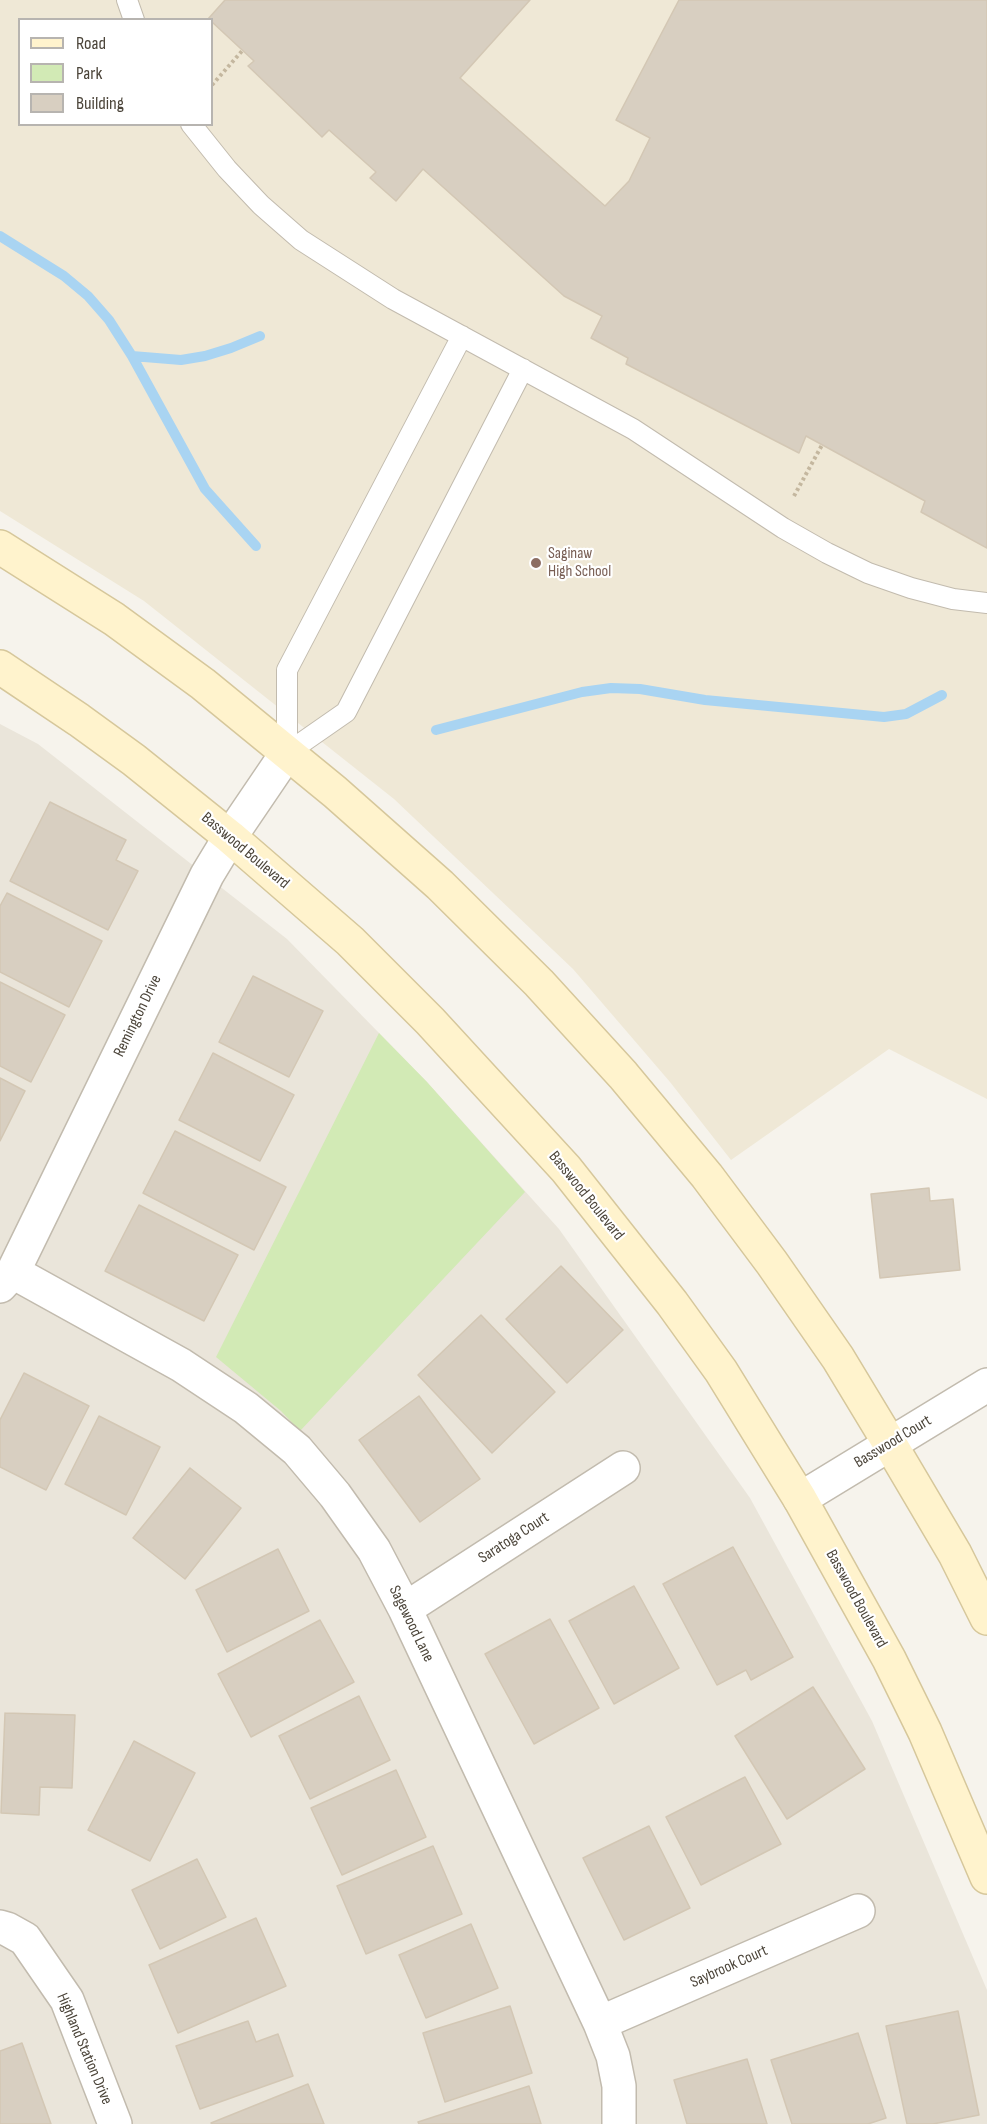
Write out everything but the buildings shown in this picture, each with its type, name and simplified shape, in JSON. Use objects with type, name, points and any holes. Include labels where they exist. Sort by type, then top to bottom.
[{"type":"main road","points":[[0,548],[114,619],[203,684],[335,792],[440,885],[538,982],[623,1075],[707,1176],[772,1263],[838,1358],[955,1554],[987,1618]]},
{"type":"main road","name":"Basswood Boulevard","points":[[0,667],[80,720],[134,760],[230,837],[350,941],[499,1094],[566,1169],[672,1303],[721,1371],[800,1499],[910,1701],[987,1877]]},
{"type":"street","name":"Remington Drive","points":[[7,1279],[205,879],[230,837],[288,753]]},
{"type":"street","name":"Sagewood Lane","points":[[7,1279],[181,1365],[246,1408],[297,1450],[335,1496],[374,1550],[405,1609],[600,2023],[613,2056],[619,2086],[618,2124]]},
{"type":"street","name":"Basswood Court","points":[[800,1499],[987,1385]]},
{"type":"street","name":"Saratoga Court","points":[[405,1609],[623,1468]]},
{"type":"street","name":"Saybrook Court","points":[[600,2023],[858,1911]]},
{"type":"street","name":"Highland Station Drive","points":[[0,1927],[25,1939],[67,2000],[106,2095],[115,2124]]},
{"type":"lane","points":[[127,0],[133,18]]},
{"type":"lane","points":[[193,126],[261,206],[301,240],[393,299],[633,429],[783,528],[827,553],[868,573],[911,588],[953,599],[987,603]]},
{"type":"lane","points":[[288,753],[287,669],[462,336]]},
{"type":"lane","points":[[288,753],[346,712],[523,369]]},
{"type":"path","points":[[213,84],[242,51]]},
{"type":"path","points":[[794,496],[822,445]]},
{"type":"shaded area","name":"Saginaw High School","points":[[0,0],[987,0],[987,1099],[889,1049],[731,1160],[670,1082],[573,969],[394,799],[144,601],[0,511]]},
{"type":"shaded area","points":[[0,724],[38,744],[287,939],[427,1082],[559,1229],[750,1498],[872,1721],[987,1990],[987,2124],[0,2124]]},
{"type":"green space","points":[[379,1033],[427,1082],[525,1192],[300,1431],[281,1411],[216,1357]]},
{"type":"waterway","points":[[0,236],[64,276],[88,296],[109,320],[132,356],[205,489],[256,546]]},
{"type":"waterway","points":[[132,356],[181,360],[205,356],[260,336]]},
{"type":"waterway","points":[[436,730],[582,692],[611,688],[640,689],[705,700],[884,717],[906,714],[942,695]]},
{"type":"place","name":"Saginaw High School","points":[[536,563]]}]
